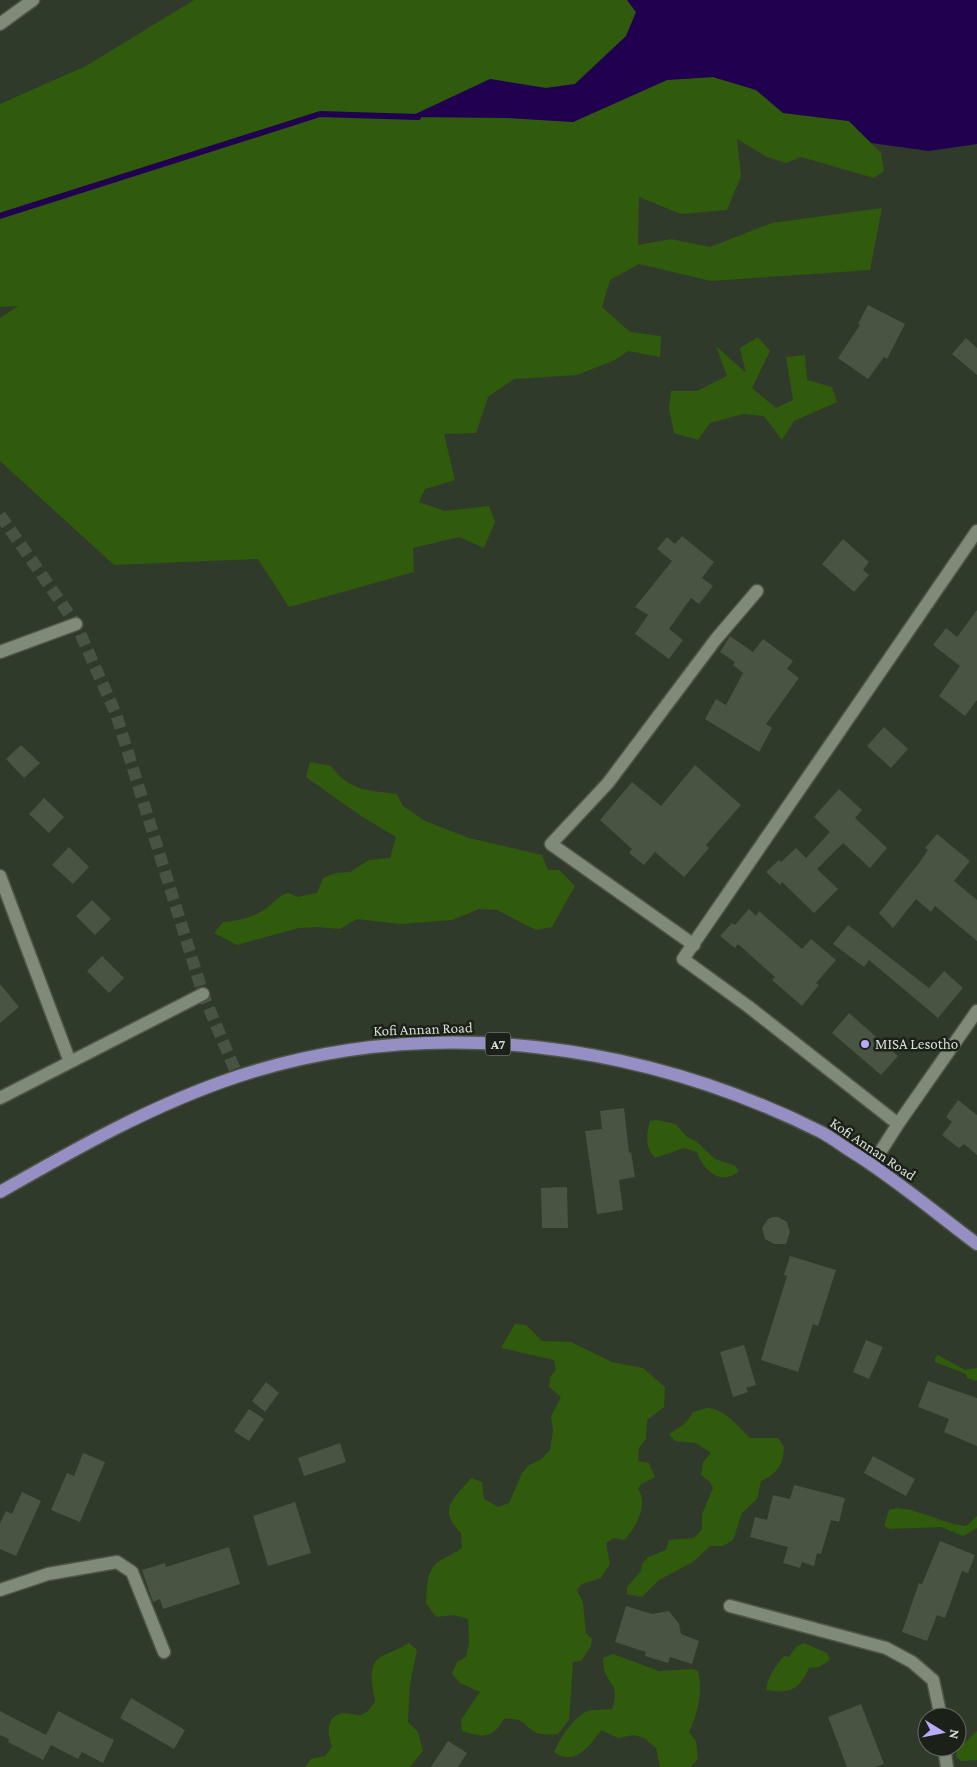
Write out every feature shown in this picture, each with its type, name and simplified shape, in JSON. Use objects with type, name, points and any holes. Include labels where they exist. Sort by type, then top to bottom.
[{"type":"main road","name":"Kofi Annan Road","points":[[0,1192],[75,1149],[148,1112],[238,1076],[349,1050],[430,1042],[540,1048],[631,1063],[735,1094],[823,1133],[872,1165],[977,1244]]},
{"type":"street","points":[[0,24],[33,0]]},
{"type":"street","points":[[898,1124],[749,1007],[682,959],[694,945],[977,531]]},
{"type":"street","points":[[694,945],[551,844],[608,783],[705,654],[757,591]]},
{"type":"street","points":[[0,652],[76,624]]},
{"type":"street","points":[[0,876],[70,1062]]},
{"type":"street","points":[[0,1098],[203,994]]},
{"type":"street","points":[[872,1165],[898,1124],[977,1011]]},
{"type":"street","points":[[0,1590],[48,1574],[117,1562],[132,1572],[164,1652]]},
{"type":"street","points":[[730,1606],[886,1648],[912,1662],[933,1680],[939,1707]]},
{"type":"green space","points":[[194,0],[627,0],[636,12],[627,36],[575,84],[546,88],[490,79],[506,118],[573,122],[667,80],[713,77],[756,90],[783,113],[849,121],[881,153],[884,171],[874,178],[801,157],[786,163],[767,157],[737,139],[741,176],[727,210],[681,214],[639,197],[638,245],[671,239],[710,247],[772,223],[882,208],[870,270],[711,281],[639,264],[610,280],[602,307],[630,332],[661,336],[660,357],[628,351],[615,360],[577,375],[514,379],[488,397],[476,433],[444,434],[455,480],[425,489],[419,502],[445,511],[489,506],[495,522],[484,548],[459,537],[413,548],[414,572],[289,607],[258,559],[114,565],[0,461],[0,318],[18,306],[0,307],[0,104],[86,66]]},
{"type":"green space","points":[[758,337],[770,351],[752,388],[776,408],[793,400],[786,357],[805,355],[807,380],[832,387],[837,402],[794,421],[782,440],[764,416],[743,414],[710,423],[698,440],[674,433],[669,409],[671,391],[697,391],[727,376],[716,346],[746,373],[740,348]]},
{"type":"green space","points":[[310,762],[331,766],[345,780],[359,788],[397,794],[403,806],[425,821],[469,838],[542,855],[548,870],[559,870],[575,886],[552,927],[536,930],[497,910],[479,909],[452,920],[400,924],[357,919],[340,929],[299,928],[237,945],[214,933],[223,922],[252,916],[285,894],[288,893],[298,897],[317,893],[323,878],[336,873],[350,872],[369,860],[390,858],[396,837],[361,816],[306,777]]},
{"type":"green space","points":[[657,1120],[676,1124],[687,1137],[696,1141],[715,1159],[735,1166],[739,1171],[732,1176],[719,1177],[708,1170],[697,1152],[684,1148],[655,1158],[649,1150],[647,1136],[650,1121]]},
{"type":"green space","points":[[515,1324],[526,1325],[542,1341],[571,1342],[612,1362],[643,1368],[665,1387],[664,1407],[647,1420],[646,1439],[639,1448],[638,1461],[649,1463],[655,1477],[641,1484],[638,1489],[641,1495],[642,1509],[637,1523],[624,1540],[614,1538],[606,1543],[610,1564],[601,1578],[582,1584],[577,1590],[583,1603],[586,1633],[592,1639],[591,1646],[581,1661],[573,1662],[569,1720],[558,1734],[548,1735],[532,1731],[520,1721],[504,1719],[495,1730],[482,1736],[462,1731],[461,1720],[480,1692],[460,1683],[452,1674],[457,1662],[466,1657],[469,1643],[468,1619],[454,1615],[436,1617],[426,1603],[427,1586],[429,1575],[434,1566],[462,1548],[461,1533],[454,1525],[449,1510],[454,1498],[471,1478],[482,1482],[484,1499],[498,1507],[509,1503],[522,1473],[529,1465],[540,1460],[550,1450],[553,1431],[551,1416],[561,1397],[549,1387],[550,1377],[556,1370],[554,1360],[501,1348]]},
{"type":"green space","points":[[938,1355],[965,1370],[977,1368],[977,1381],[967,1378],[966,1374],[935,1362],[935,1358]]},
{"type":"green space","points":[[707,1408],[720,1411],[726,1415],[750,1438],[778,1438],[784,1447],[783,1458],[779,1468],[761,1481],[757,1499],[742,1513],[733,1540],[723,1546],[710,1546],[693,1562],[659,1580],[642,1597],[627,1594],[627,1587],[641,1571],[642,1564],[648,1557],[666,1550],[669,1540],[694,1538],[702,1529],[702,1514],[713,1488],[710,1482],[701,1475],[703,1462],[711,1453],[696,1443],[675,1441],[669,1434],[686,1422],[693,1412]]},
{"type":"green space","points":[[897,1508],[911,1510],[953,1524],[966,1526],[977,1516],[977,1528],[963,1536],[941,1527],[890,1529],[884,1526],[889,1510]]},
{"type":"green space","points":[[409,1643],[417,1650],[410,1684],[408,1722],[418,1732],[423,1751],[410,1767],[305,1767],[311,1759],[325,1756],[332,1747],[329,1726],[334,1717],[345,1713],[361,1715],[375,1701],[372,1682],[374,1663],[384,1655]]},
{"type":"green space","points":[[804,1643],[827,1653],[830,1660],[819,1667],[809,1668],[801,1681],[793,1689],[788,1691],[766,1690],[770,1676],[784,1656],[789,1657],[796,1647]]},
{"type":"green space","points":[[613,1654],[659,1671],[693,1669],[698,1671],[699,1703],[689,1732],[696,1741],[698,1759],[690,1767],[660,1767],[656,1748],[644,1738],[634,1735],[618,1738],[601,1730],[586,1748],[574,1756],[561,1756],[554,1752],[568,1728],[583,1714],[591,1710],[612,1709],[615,1692],[606,1674],[603,1658]]},
{"type":"green space","points":[[977,1731],[977,1760],[961,1761],[956,1757],[967,1757],[967,1740]]},
{"type":"shaded area","points":[[627,0],[977,0],[977,144],[929,151],[871,143],[849,121],[783,113],[756,90],[713,77],[667,80],[573,122],[506,118],[409,117],[490,79],[546,88],[575,84],[626,36],[636,12]]},
{"type":"building","points":[[868,305],[905,324],[887,359],[884,357],[868,379],[838,358],[860,325],[858,324]]},
{"type":"building","points":[[966,338],[977,348],[977,375],[952,354]]},
{"type":"building","points":[[682,536],[714,562],[702,578],[713,586],[699,604],[691,598],[669,629],[683,640],[669,659],[635,634],[648,615],[635,607],[672,561],[657,549],[667,537],[675,544]]},
{"type":"building","points":[[843,539],[869,562],[863,570],[869,575],[854,592],[822,564]]},
{"type":"building","points":[[977,610],[977,700],[965,716],[939,696],[960,666],[933,645],[946,628],[957,637]]},
{"type":"building","points":[[730,636],[753,652],[763,639],[793,661],[787,669],[799,678],[766,724],[772,728],[759,752],[705,719],[716,699],[726,705],[743,673],[733,665],[735,662],[720,652]]},
{"type":"building","points":[[884,727],[908,749],[891,768],[867,746]]},
{"type":"building","points":[[21,745],[40,763],[24,778],[6,759]]},
{"type":"building","points":[[695,765],[741,805],[706,845],[709,848],[684,877],[655,852],[644,865],[629,853],[632,849],[600,820],[632,782],[661,806]]},
{"type":"building","points":[[839,789],[862,810],[855,818],[887,848],[870,868],[843,843],[817,869],[838,889],[814,913],[782,882],[780,885],[766,872],[779,860],[781,862],[796,848],[806,858],[830,832],[814,817]]},
{"type":"building","points":[[44,798],[64,817],[49,833],[29,814]]},
{"type":"building","points":[[937,834],[970,861],[954,881],[977,900],[977,941],[935,906],[931,912],[916,899],[893,928],[879,913],[919,863],[928,850],[925,848]]},
{"type":"building","points":[[69,847],[89,867],[73,884],[52,865]]},
{"type":"building","points":[[92,900],[111,919],[95,935],[76,916]]},
{"type":"building","points":[[749,909],[756,916],[759,911],[802,949],[811,939],[836,960],[816,983],[819,985],[802,1006],[772,980],[775,977],[738,944],[735,948],[720,936],[732,923],[735,925]]},
{"type":"building","points":[[848,925],[929,988],[944,971],[963,988],[938,1018],[869,960],[864,967],[833,944]]},
{"type":"building","points":[[102,956],[124,978],[109,993],[87,971]]},
{"type":"building","points":[[0,984],[19,1007],[0,1023]]},
{"type":"building","name":"MISA Lesotho","points":[[849,1013],[898,1056],[881,1075],[832,1033]]},
{"type":"building","points":[[958,1100],[977,1115],[977,1155],[964,1144],[959,1148],[942,1135],[952,1122],[946,1117]]},
{"type":"building","points":[[624,1108],[629,1153],[631,1152],[635,1177],[619,1180],[623,1210],[597,1214],[585,1131],[602,1129],[600,1111]]},
{"type":"building","points":[[567,1187],[568,1228],[542,1228],[541,1188]]},
{"type":"building","points":[[778,1217],[787,1222],[790,1232],[786,1244],[774,1244],[765,1239],[762,1228],[768,1219]]},
{"type":"building","points":[[790,1256],[836,1270],[818,1326],[813,1324],[798,1372],[761,1360],[787,1276],[784,1275]]},
{"type":"building","points":[[866,1340],[883,1347],[869,1379],[853,1372]]},
{"type":"building","points":[[744,1345],[756,1385],[746,1388],[748,1392],[733,1397],[720,1352]]},
{"type":"building","points":[[928,1381],[977,1398],[977,1446],[944,1432],[949,1419],[918,1407]]},
{"type":"building","points":[[266,1382],[279,1393],[265,1412],[252,1401]]},
{"type":"building","points":[[249,1409],[264,1419],[249,1441],[234,1431]]},
{"type":"building","points":[[340,1443],[346,1462],[304,1476],[298,1458]]},
{"type":"building","points":[[83,1453],[105,1462],[80,1522],[51,1510],[67,1473],[74,1476]]},
{"type":"building","points":[[873,1456],[915,1479],[906,1496],[864,1473]]},
{"type":"building","points":[[794,1485],[845,1498],[839,1522],[831,1520],[821,1554],[817,1553],[814,1566],[802,1562],[800,1568],[783,1563],[788,1547],[750,1537],[755,1517],[767,1520],[773,1495],[790,1499]]},
{"type":"building","points":[[22,1492],[41,1501],[16,1556],[0,1549],[0,1523],[6,1511],[12,1514]]},
{"type":"building","points":[[295,1502],[311,1553],[268,1566],[253,1516]]},
{"type":"building","points":[[940,1541],[975,1555],[968,1573],[962,1571],[945,1618],[937,1615],[927,1641],[902,1632],[919,1583],[922,1584]]},
{"type":"building","points":[[229,1547],[240,1584],[163,1609],[160,1599],[153,1602],[142,1570],[165,1563],[166,1567]]},
{"type":"building","points":[[626,1606],[652,1614],[669,1611],[679,1624],[681,1634],[699,1641],[692,1664],[670,1657],[668,1663],[645,1656],[646,1652],[615,1642]]},
{"type":"building","points":[[131,1698],[185,1730],[174,1749],[120,1718]]},
{"type":"building","points":[[861,1704],[884,1764],[875,1767],[847,1767],[828,1717]]},
{"type":"building","points":[[0,1711],[46,1735],[58,1711],[114,1740],[103,1763],[82,1752],[78,1759],[51,1745],[43,1760],[8,1742],[9,1739],[0,1735]]},
{"type":"building","points":[[448,1741],[467,1753],[458,1767],[431,1767]]},
{"type":"waterway","points":[[0,216],[320,114],[418,117]]},
{"type":"tunnel","points":[[0,515],[76,624],[116,714],[203,994],[238,1077]]},
{"type":"place","name":"MISA Lesotho","points":[[865,1044]]}]
